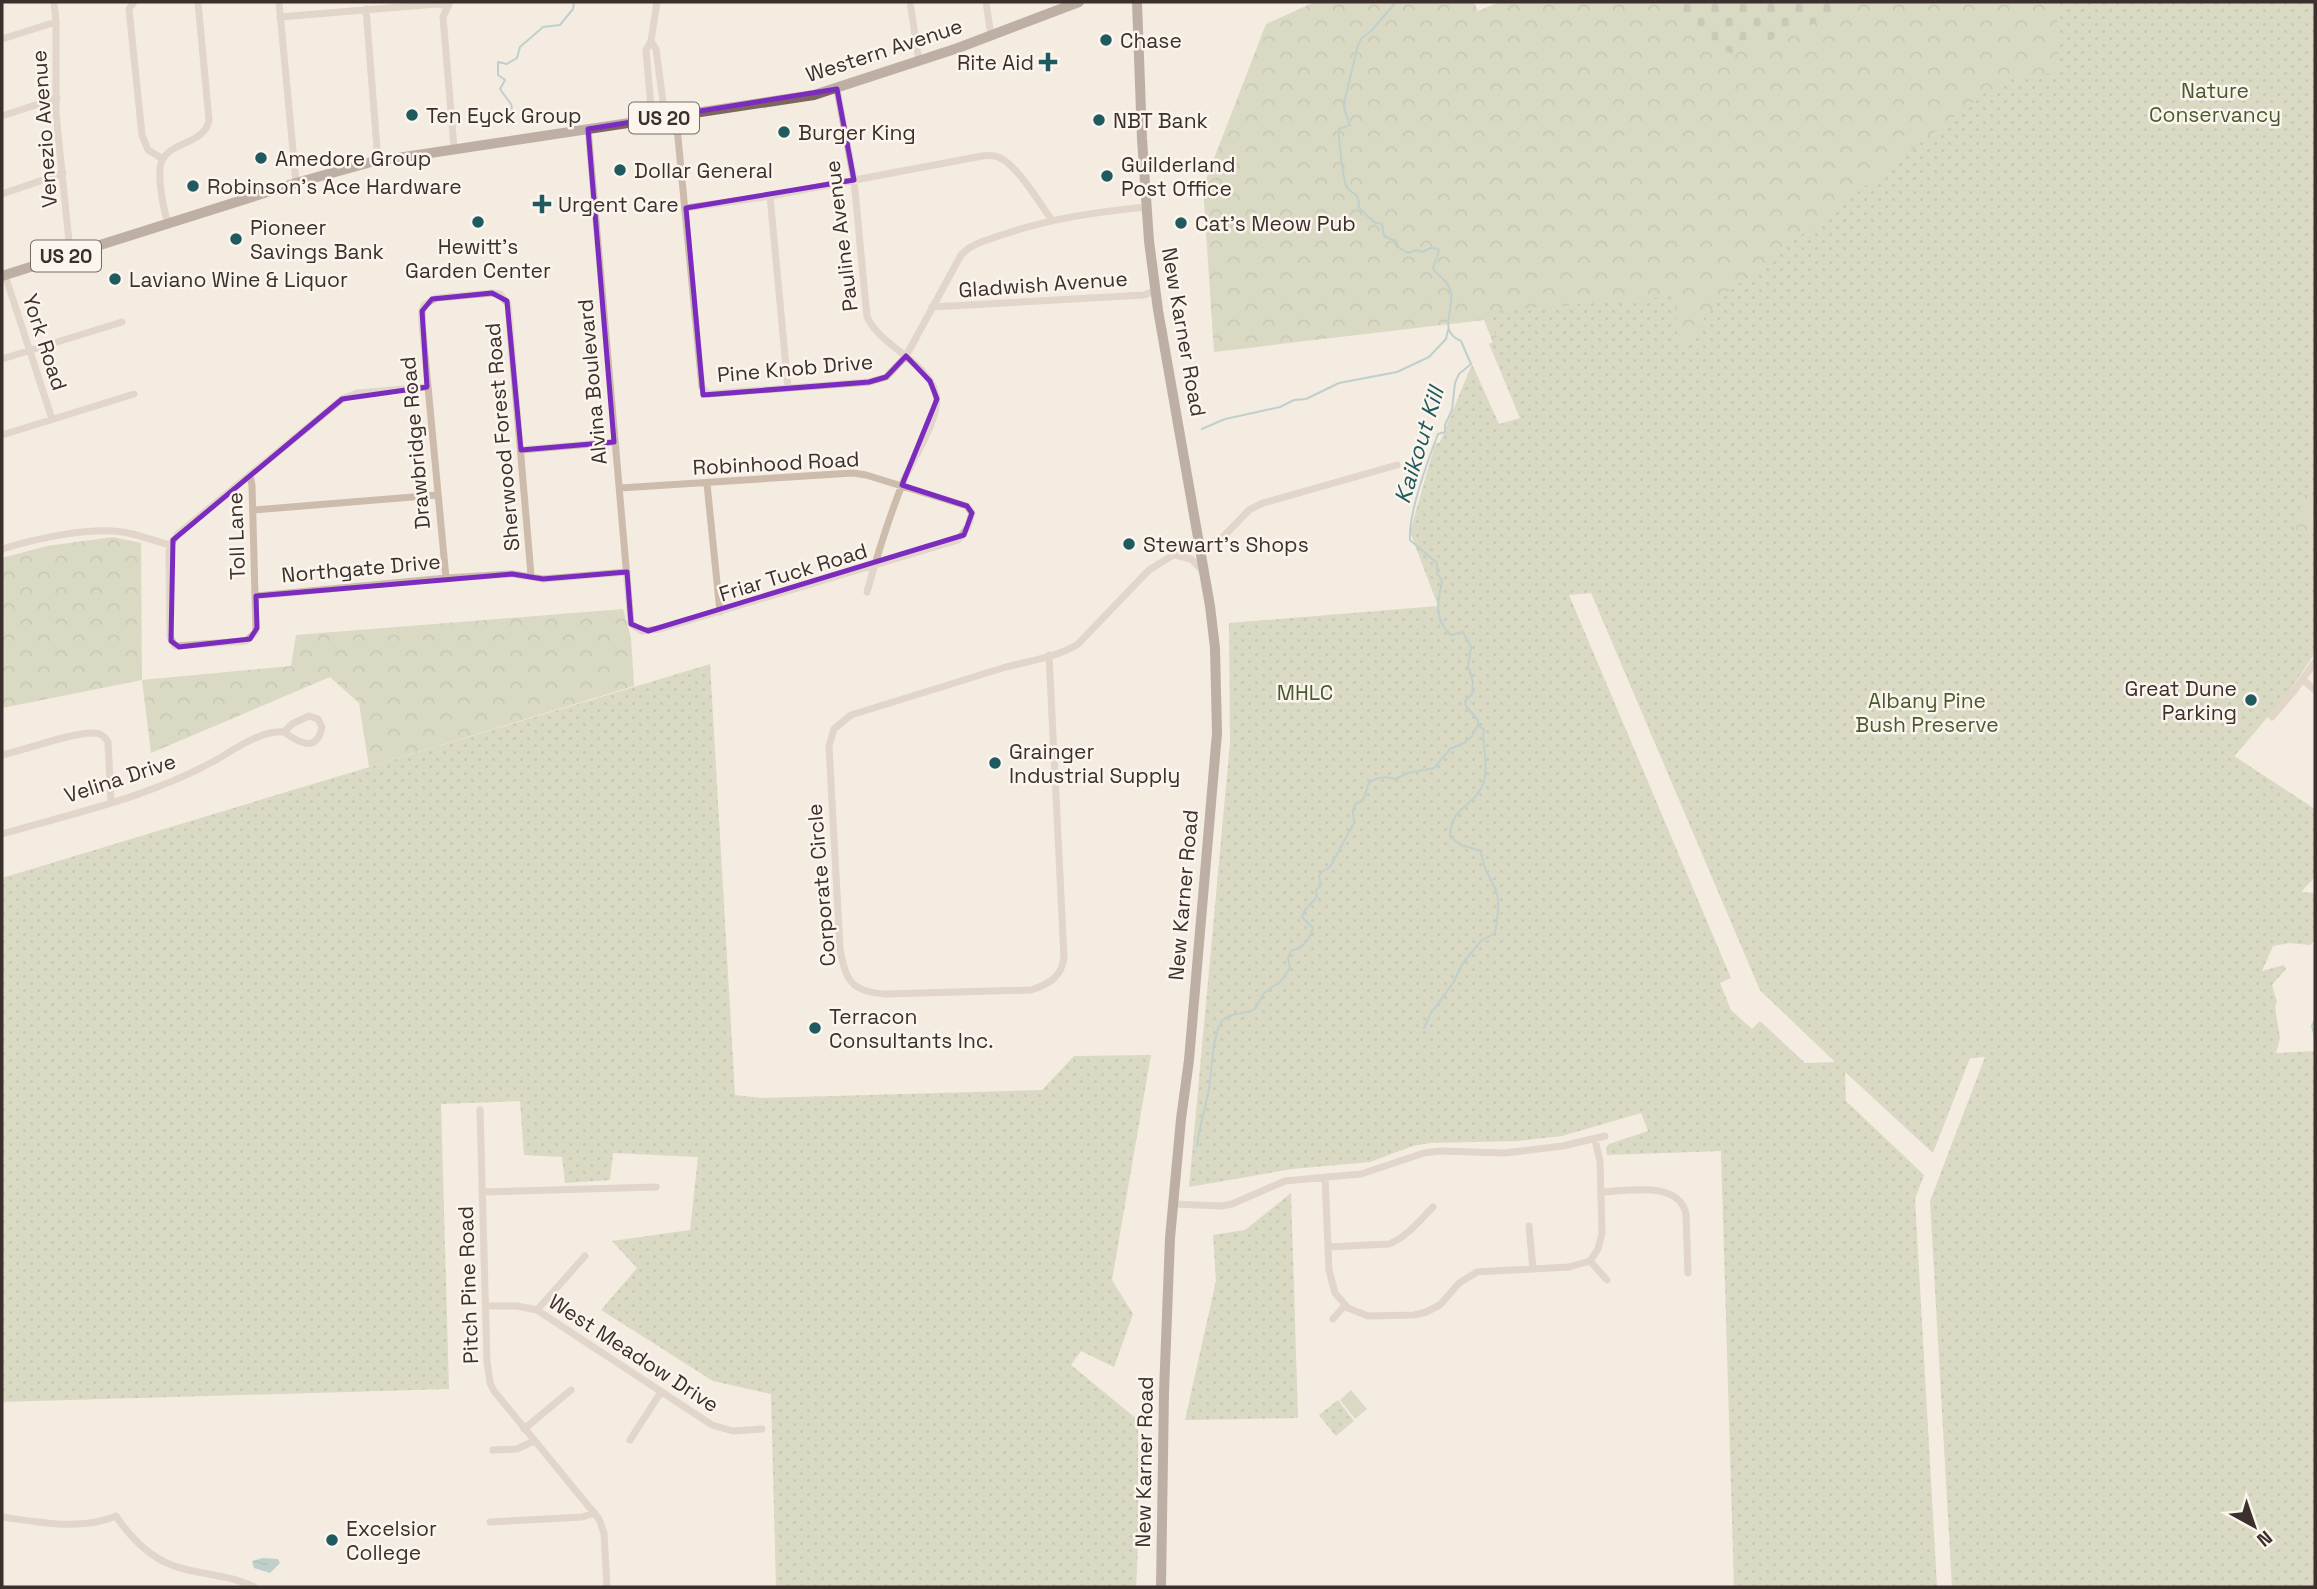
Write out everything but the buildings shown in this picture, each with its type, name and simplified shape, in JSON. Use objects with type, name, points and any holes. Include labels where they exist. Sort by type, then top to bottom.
[{"type":"main road","name":"Western Avenue","points":[[3,276],[296,183],[379,161],[814,95],[992,36],[1061,5],[1079,2]]},
{"type":"main road","name":"New Karner Road","points":[[1137,2],[1146,207],[1156,291],[1204,573],[1214,648],[1217,733],[1174,1204],[1164,1392],[1160,1585]]},
{"type":"street","name":"Venezio Avenue","points":[[54,2],[57,98],[72,254]]},
{"type":"street","points":[[133,2],[129,9],[142,135],[148,149],[163,159]]},
{"type":"street","points":[[168,224],[160,171],[163,159],[198,136],[208,126],[198,2]]},
{"type":"street","points":[[279,2],[296,183]]},
{"type":"street","points":[[653,119],[646,50],[651,41],[657,2]]},
{"type":"street","points":[[910,2],[919,61]]},
{"type":"street","points":[[986,2],[992,36]]},
{"type":"street","points":[[280,17],[449,4],[443,17],[454,148]]},
{"type":"street","points":[[366,9],[379,161]]},
{"type":"street","points":[[2,39],[56,22]]},
{"type":"street","points":[[651,41],[656,49],[671,117],[686,208],[770,196],[982,156],[999,157],[1017,174],[1052,220]]},
{"type":"street","name":"Pauline Avenue","points":[[837,89],[854,180],[867,317],[872,327],[930,381],[937,399],[933,417],[902,485],[867,592]]},
{"type":"street","points":[[2,116],[57,98]]},
{"type":"street","name":"Alvina Boulevard","points":[[588,129],[629,618],[636,630]]},
{"type":"street","points":[[2,194],[63,173]]},
{"type":"street","points":[[770,196],[788,388]]},
{"type":"street","name":"Pine Knob Drive","points":[[686,208],[702,387],[705,392],[711,394],[880,380],[891,373],[906,356],[964,251],[982,242],[1052,220],[1146,207]]},
{"type":"street","name":"York Road","points":[[3,276],[52,419]]},
{"type":"street","name":"Gladwish Avenue","points":[[932,307],[1144,295],[1156,291]]},
{"type":"street","name":"Drawbridge Road","points":[[446,578],[426,387],[422,312],[424,305],[432,299],[492,293],[504,297]]},
{"type":"street","name":"Sherwood Forest Road","points":[[504,297],[508,304],[531,575]]},
{"type":"street","points":[[2,359],[122,322]]},
{"type":"street","points":[[2,550],[32,541],[108,531],[130,533],[170,545],[186,527],[342,399],[356,393],[426,387]]},
{"type":"street","points":[[2,435],[134,394]]},
{"type":"street","points":[[521,450],[614,442]]},
{"type":"street","name":"Corporate Circle","points":[[1049,655],[1063,948],[1061,970],[1052,981],[1031,990],[886,994],[870,993],[859,988],[844,973],[840,949],[829,746],[834,729],[851,715],[1071,648],[1078,644],[1141,577],[1160,562],[1175,554],[1221,539],[1249,510],[1263,503],[1396,466]]},
{"type":"street","name":"Robinhood Road","points":[[620,488],[866,475],[970,508],[972,513],[968,527],[958,540]]},
{"type":"street","name":"Toll Lane","points":[[250,476],[253,485],[256,596]]},
{"type":"street","points":[[707,484],[720,612]]},
{"type":"street","points":[[253,510],[437,495]]},
{"type":"street","name":"Friar Tuck Road","points":[[636,630],[660,629],[958,540]]},
{"type":"street","name":"Northgate Drive","points":[[170,545],[170,637],[175,646],[250,639],[257,628],[256,596],[446,578],[513,574],[543,579],[627,572]]},
{"type":"street","points":[[1175,554],[1191,559],[1204,573]]},
{"type":"street","points":[[2272,717],[2315,662]]},
{"type":"street","points":[[2303,680],[2315,690]]},
{"type":"street","name":"Velina Drive","points":[[2,834],[170,783],[270,733],[285,732],[310,744],[319,738],[322,727],[318,719],[309,716],[292,724],[285,732]]},
{"type":"street","points":[[2,755],[98,733],[108,742],[111,802]]},
{"type":"street","name":"Pitch Pine Road","points":[[480,1110],[487,1362],[490,1383],[507,1410],[595,1513],[604,1533],[607,1587]]},
{"type":"street","points":[[1174,1204],[1221,1206],[1286,1181],[1361,1174],[1424,1153],[1505,1153],[1595,1140],[1605,1136]]},
{"type":"street","points":[[1325,1177],[1328,1247],[1335,1293],[1354,1312],[1368,1316],[1414,1315],[1440,1305],[1459,1283],[1476,1272],[1569,1267],[1590,1261],[1598,1249],[1602,1233],[1600,1161],[1595,1140]]},
{"type":"street","points":[[482,1192],[656,1187]]},
{"type":"street","points":[[1602,1192],[1663,1191],[1678,1200],[1686,1214],[1688,1273]]},
{"type":"street","points":[[1328,1247],[1389,1244],[1408,1233],[1433,1208]]},
{"type":"street","points":[[1529,1226],[1533,1269]]},
{"type":"street","points":[[537,1310],[585,1256]]},
{"type":"street","points":[[1590,1261],[1607,1280]]},
{"type":"street","points":[[1333,1319],[1345,1305]]},
{"type":"street","name":"West Meadow Drive","points":[[486,1306],[517,1306],[537,1310],[712,1424],[726,1430],[762,1429]]},
{"type":"street","points":[[524,1429],[571,1390]]},
{"type":"street","points":[[630,1440],[661,1392]]},
{"type":"street","points":[[493,1450],[517,1449],[534,1441]]},
{"type":"street","points":[[490,1522],[582,1517],[595,1513]]},
{"type":"street","points":[[2,1517],[79,1524],[116,1516],[135,1540],[160,1560],[183,1569],[242,1581],[254,1587]]},
{"type":"highlighted area","points":[[837,89],[854,180],[686,208],[703,395],[869,382],[886,377],[906,356],[930,381],[937,399],[902,485],[967,506],[972,513],[964,535],[648,631],[631,624],[627,572],[543,579],[512,574],[256,596],[257,628],[250,639],[179,647],[171,641],[173,540],[342,399],[427,387],[422,311],[432,299],[492,293],[507,301],[521,450],[614,442],[588,129]]},
{"type":"green space","points":[[1315,2],[1474,2],[1478,11],[1499,2],[1669,2],[1675,8],[1833,16],[1853,2],[2315,2],[2315,653],[2288,693],[1978,1058],[1836,1062],[1760,990],[1591,593],[1484,320],[1214,352],[1203,187],[1266,24]]},
{"type":"green space","points":[[1669,2],[1853,2],[1834,16],[1733,54],[1713,46],[1697,35]]},
{"type":"green space","points":[[2057,2],[2315,2],[2315,495],[2303,495],[2295,534],[2315,533],[2315,653],[2288,693],[2234,756],[2315,809],[2315,877],[2301,892],[2315,893],[2315,939],[2310,945],[2289,943],[2273,946],[2262,971],[2284,965],[2286,969],[2272,985],[2277,1002],[2275,1007],[2280,1038],[2276,1053],[2315,1051],[2315,1587],[1952,1587],[1930,1201],[1985,1057],[1970,1058],[1933,1153],[1845,1072],[1846,1101],[1924,1175],[1915,1199],[1937,1587],[1734,1587],[1721,1151],[1607,1155],[1606,1148],[1609,1144],[1648,1131],[1641,1113],[1562,1136],[1518,1141],[1430,1143],[1413,1146],[1370,1162],[1292,1169],[1189,1187],[1230,743],[1229,623],[1438,606],[1410,532],[1435,444],[1440,442],[1472,364],[1499,424],[1520,418],[1489,344],[1498,340],[1487,312],[1674,296],[1679,350],[1721,297],[2002,80],[2059,72]],"holes":[[[1592,593],[1760,990],[1835,1062],[1805,1063],[1760,1021],[1752,1029],[1731,1010],[1720,983],[1731,978],[1569,595]]]},
{"type":"green space","points":[[113,537],[141,543],[142,680],[2,708],[2,558],[47,546]]},
{"type":"green space","points":[[623,609],[631,638],[634,686],[369,767],[359,703],[330,677],[151,753],[142,680],[291,666],[296,635]]},
{"type":"green space","points":[[710,664],[735,1095],[762,1098],[1042,1090],[1074,1056],[1151,1055],[1112,1280],[1133,1314],[1114,1367],[1081,1351],[1071,1365],[1138,1420],[1136,1587],[776,1587],[771,1394],[713,1381],[601,1310],[637,1268],[612,1241],[690,1230],[698,1157],[613,1153],[610,1180],[565,1183],[562,1157],[524,1155],[520,1101],[441,1104],[449,1389],[2,1402],[2,878]]},
{"type":"green space","points":[[1291,1193],[1298,1418],[1185,1420],[1216,1281],[1213,1235],[1245,1230]]},
{"type":"green space","points":[[1351,1390],[1367,1409],[1355,1419],[1340,1400]]},
{"type":"green space","points":[[1338,1400],[1354,1421],[1336,1436],[1319,1415]]},
{"type":"water","points":[[263,1558],[278,1559],[280,1563],[270,1573],[254,1568],[252,1561]]},
{"type":"waterway","points":[[508,125],[512,105],[500,89],[505,80],[498,75],[498,62],[507,64],[517,58],[520,47],[543,27],[560,25],[573,9],[574,2]]},
{"type":"waterway","name":"Kaikout Kill","points":[[1396,2],[1358,45],[1344,108],[1350,125],[1339,129],[1339,140],[1346,185],[1358,198],[1359,208],[1374,222],[1382,224],[1384,236],[1396,241],[1398,247],[1408,253],[1438,249],[1433,268],[1451,292],[1449,330],[1461,341],[1471,364],[1459,374],[1455,383],[1452,410],[1445,425],[1445,432],[1438,434],[1420,487],[1412,516],[1410,540],[1437,563],[1437,573],[1442,581],[1438,610],[1441,623],[1451,635],[1463,632],[1471,647],[1468,666],[1473,682],[1472,694],[1465,701],[1478,720],[1478,725],[1484,730],[1485,774],[1478,793],[1454,819],[1450,837],[1461,845],[1481,851],[1484,866],[1497,893],[1498,904],[1495,933],[1481,941],[1463,963],[1424,1028]]},
{"type":"waterway","points":[[1202,429],[1225,419],[1306,399],[1339,383],[1397,372],[1429,357],[1446,339],[1448,330]]},
{"type":"waterway","points":[[1197,1146],[1220,1024],[1228,1017],[1255,1009],[1264,993],[1280,982],[1290,968],[1288,958],[1291,951],[1308,939],[1313,928],[1302,917],[1317,896],[1316,890],[1321,885],[1319,876],[1330,867],[1354,823],[1355,804],[1364,798],[1369,783],[1378,778],[1395,779],[1408,773],[1434,768],[1450,749],[1472,736],[1478,725]]},
{"type":"waterway","points":[[2315,1020],[2312,1026],[2315,1037]]},
{"type":"place","name":"Chase","points":[[1106,40]]},
{"type":"place","name":"Rite Aid","points":[[1048,62]]},
{"type":"place","name":"Ten Eyck Group","points":[[412,115]]},
{"type":"place","name":"NBT Bank","points":[[1099,120]]},
{"type":"place","name":"Burger King","points":[[784,132]]},
{"type":"place","name":"Amedore Group","points":[[261,158]]},
{"type":"place","name":"Dollar General","points":[[620,170]]},
{"type":"place","name":"Guilderland Post Office","points":[[1107,176]]},
{"type":"place","name":"Robinson's Ace Hardware","points":[[193,186]]},
{"type":"place","name":"Urgent Care","points":[[542,204]]},
{"type":"place","name":"Hewitt's Garden Center","points":[[478,222]]},
{"type":"place","name":"Cat's Meow Pub","points":[[1181,223]]},
{"type":"place","name":"Pioneer Savings Bank","points":[[236,239]]},
{"type":"place","name":"Laviano Wine & Liquor","points":[[115,279]]},
{"type":"place","name":"Stewart's Shops","points":[[1129,544]]},
{"type":"place","name":"Great Dune Parking","points":[[2251,700]]},
{"type":"place","name":"Grainger Industrial Supply","points":[[995,763]]},
{"type":"place","name":"Terracon Consultants Inc.","points":[[815,1028]]},
{"type":"place","name":"Excelsior College","points":[[332,1540]]},
{"type":"park label","name":"Nature Conservancy","points":[[2215,102]]},
{"type":"park label","name":"MHLC","points":[[1305,692]]},
{"type":"park label","name":"Albany Pine Bush Preserve","points":[[1927,712]]}]
